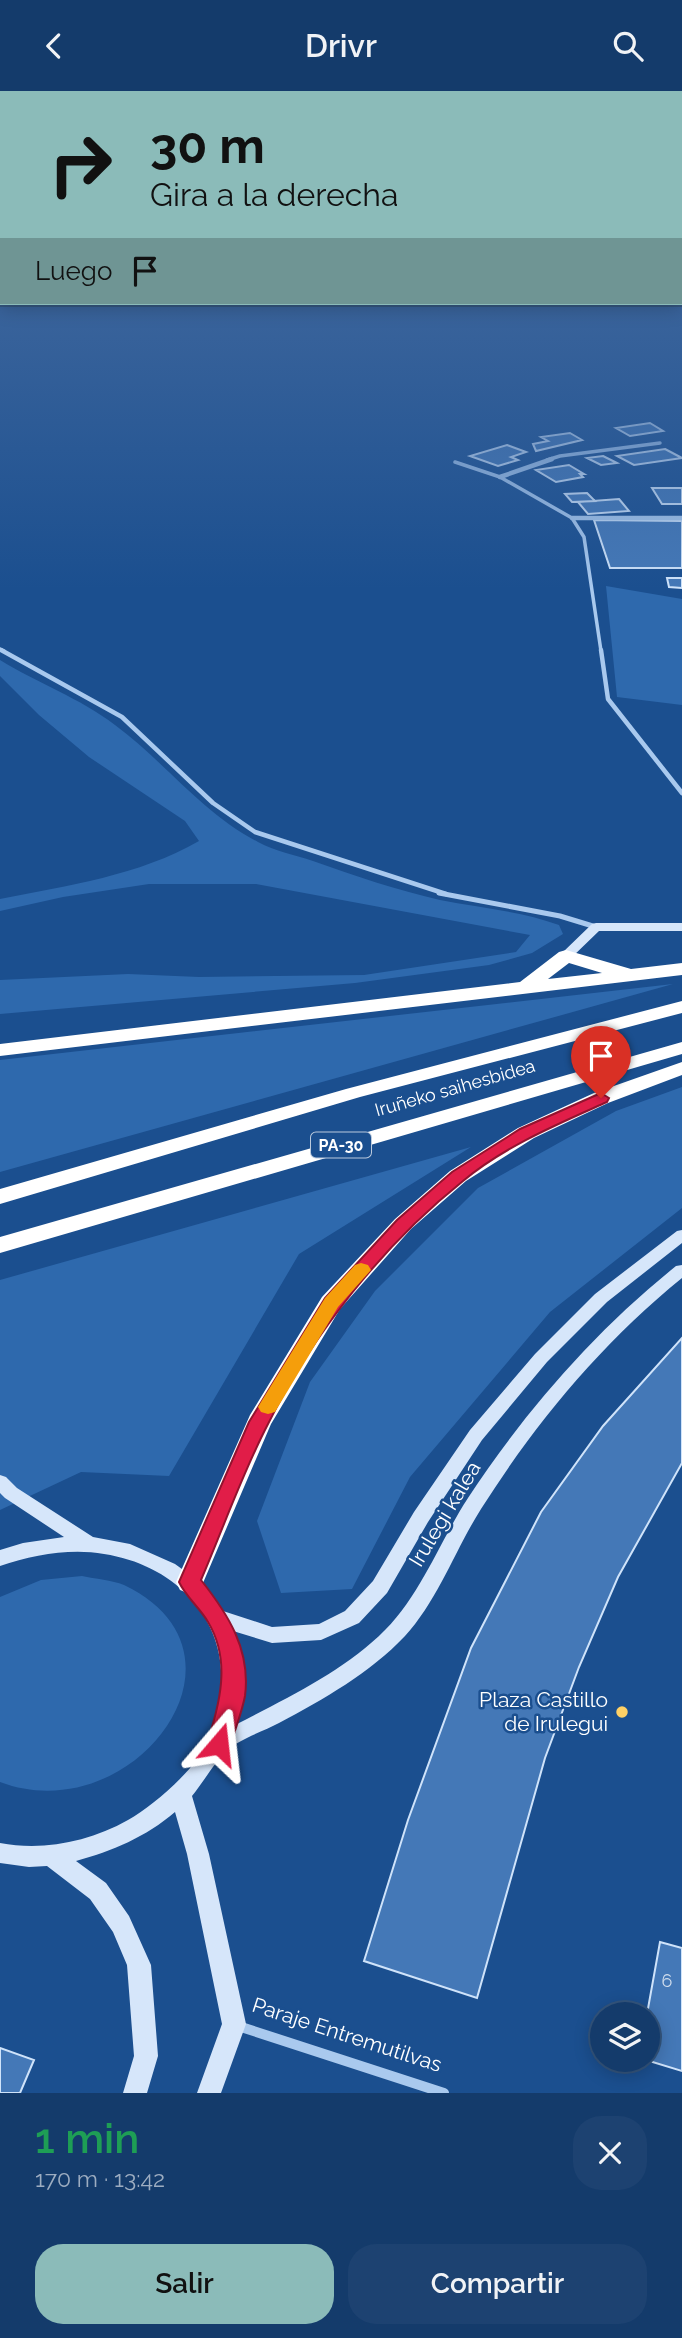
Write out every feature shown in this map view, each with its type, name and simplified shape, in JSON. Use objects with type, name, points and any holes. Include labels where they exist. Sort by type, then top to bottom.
[{"type":"highway","points":[[525,988],[566,956],[636,977]]},
{"type":"highway","points":[[0,1050],[636,977],[682,969]]},
{"type":"highway","name":"Iruñeko saihesbidea","points":[[0,1197],[353,1093],[682,1007]]},
{"type":"highway","name":"Iruñeko saihesbidea","points":[[0,1245],[682,1048]]},
{"type":"highway","points":[[190,1582],[258,1422],[331,1303],[403,1224],[458,1176],[526,1133],[601,1098],[682,1068]]},
{"type":"street","points":[[499,477],[560,457],[660,443]]},
{"type":"street","points":[[572,518],[682,518]]},
{"type":"street","points":[[566,956],[596,927],[682,927]]},
{"type":"street","name":"Irulegi kalea","points":[[219,1618],[272,1635],[321,1632],[352,1617],[380,1587],[421,1517],[476,1435],[541,1358],[601,1298],[682,1235]]},
{"type":"street","name":"Irulegi kalea","points":[[219,1744],[317,1691],[387,1641],[422,1596],[473,1505],[521,1437],[588,1355],[661,1286],[682,1271]]},
{"type":"street","points":[[0,1482],[10,1493],[87,1543]]},
{"type":"street","points":[[0,1558],[16,1551],[87,1543],[142,1554],[190,1582],[219,1618],[232,1659],[233,1696],[219,1744],[181,1795],[141,1826],[100,1845],[50,1855],[3,1856]]},
{"type":"street","points":[[181,1795],[198,1854],[234,2024],[209,2093]]},
{"type":"street","points":[[50,1855],[98,1891],[121,1924],[139,1965],[146,2056],[135,2093]]},
{"type":"street","name":"Paraje Entremutilvas","points":[[234,2024],[444,2093]]},
{"type":"lane","points":[[455,461],[499,477],[572,518],[584,537],[608,699],[682,793]]},
{"type":"lane","points":[[0,649],[122,717],[214,803],[255,831],[426,889],[468,900],[560,916],[596,927]]},
{"type":"shaded area","points":[[606,586],[682,599],[682,705],[617,697]]},
{"type":"shaded area","points":[[0,660],[102,715],[133,739],[219,817],[258,842],[408,892],[545,920],[559,925],[563,934],[532,953],[489,965],[355,983],[0,1014],[0,980],[128,974],[199,977],[364,975],[516,952],[530,935],[256,884],[149,884],[63,897],[0,911],[0,899],[127,871],[176,853],[199,841],[185,821],[89,757],[39,715],[0,676]]},
{"type":"shaded area","points":[[673,984],[0,1172],[0,1060]]},
{"type":"shaded area","points":[[682,1087],[682,1208],[550,1312],[410,1477],[352,1589],[281,1593],[257,1521],[310,1382],[375,1291],[478,1188],[616,1111]]},
{"type":"shaded area","points":[[471,1147],[299,1254],[169,1476],[81,1472],[0,1510],[0,1280]]},
{"type":"shaded area","points":[[82,1576],[124,1585],[165,1615],[184,1652],[183,1691],[166,1728],[135,1760],[95,1782],[49,1791],[0,1782],[0,1597],[41,1580]]},
{"type":"building","points":[[650,423],[663,431],[630,436],[616,428]]},
{"type":"building","points":[[570,433],[582,440],[536,451],[533,444],[548,441],[541,437]]},
{"type":"building","points":[[507,445],[526,452],[511,457],[518,460],[498,466],[470,456]]},
{"type":"building","points":[[665,449],[682,458],[634,465],[617,456]]},
{"type":"building","points":[[603,456],[617,463],[601,465],[587,458]]},
{"type":"building","points":[[569,465],[584,474],[580,474],[583,477],[556,482],[536,470]]},
{"type":"building","points":[[652,488],[682,488],[682,504],[662,504]]},
{"type":"building","points":[[587,493],[595,501],[572,502],[565,494]]},
{"type":"building","points":[[619,499],[629,511],[588,514],[578,502]]},
{"type":"building","points":[[594,520],[682,521],[682,568],[610,568]]},
{"type":"building","points":[[667,578],[682,578],[682,588],[669,587]]},
{"type":"building","points":[[682,1338],[682,1463],[618,1577],[579,1667],[545,1758],[477,1998],[364,1961],[408,1820],[471,1648],[541,1512],[603,1426]]},
{"type":"building","points":[[660,1942],[682,1948],[682,2071],[660,2064],[660,2002],[649,2002]]},
{"type":"building","points":[[0,2048],[34,2060],[20,2093],[0,2093]]},
{"type":"slow traffic","points":[[268,1407],[331,1303],[361,1270]]},
{"type":"place","name":"Plaza Castillo de Irulegui","points":[[622,1712]]},
{"type":"route","points":[[219,1744],[233,1696],[232,1659],[219,1618],[190,1582],[258,1422],[331,1303],[403,1224],[458,1176],[526,1133],[601,1098]]}]
